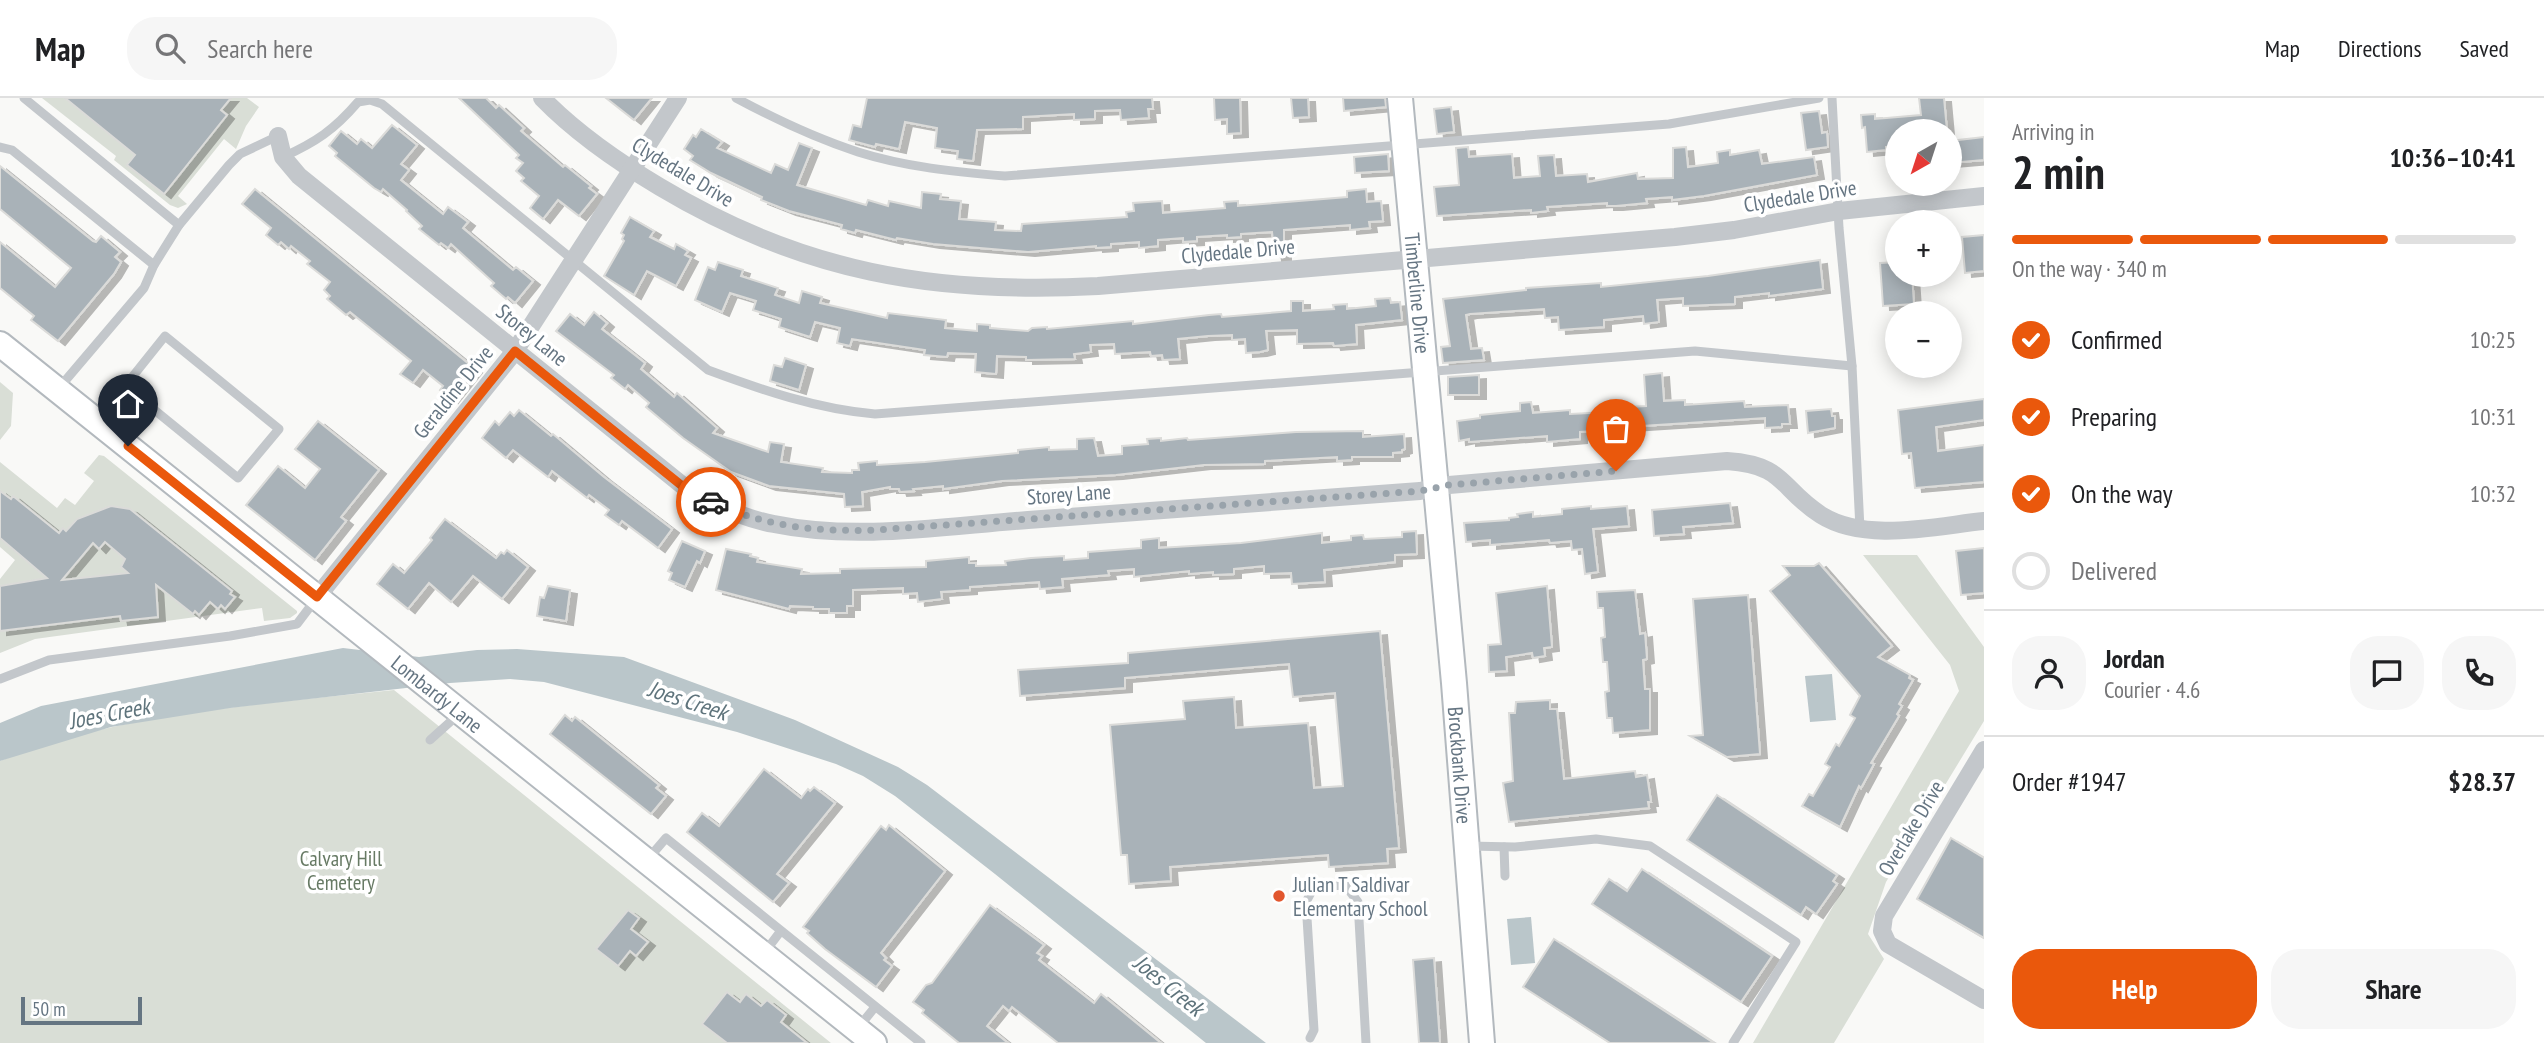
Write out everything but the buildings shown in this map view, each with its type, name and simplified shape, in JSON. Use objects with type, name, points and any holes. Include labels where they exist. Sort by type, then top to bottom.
[{"type":"main road","name":"Timberline Drive","points":[[1400,98],[1436,488]]},
{"type":"main road","name":"Lombardy Lane","points":[[0,344],[865,1036]]},
{"type":"main road","name":"Brockbank Drive","points":[[1436,488],[1482,1043]]},
{"type":"street","name":"Clydedale Drive","points":[[542,98],[591,141],[631,170],[743,233],[863,272],[920,282],[980,287],[1038,289],[1699,234],[1839,211],[1984,196]]},
{"type":"street","name":"Geraldine Drive","points":[[317,597],[515,351],[678,98]]},
{"type":"street","points":[[278,136],[283,158]]},
{"type":"street","name":"Storey Lane","points":[[283,158],[299,176],[681,485],[703,499],[744,517],[772,524],[853,531],[913,529],[1420,491],[1727,461],[1751,463],[1768,469],[1821,515],[1860,528],[1883,531],[1984,521]]},
{"type":"street","name":"Overlake Drive","points":[[1984,750],[1884,916],[1882,931],[1888,944],[1984,1000]]},
{"type":"lane","points":[[24,98],[179,225]]},
{"type":"lane","points":[[736,98],[776,120],[859,152],[955,172],[1005,176],[1669,124],[1819,98]]},
{"type":"lane","points":[[1832,98],[1852,366],[1860,528]]},
{"type":"lane","points":[[283,158],[317,141],[345,118],[358,102],[370,100],[382,104],[708,370],[768,392],[840,411],[875,414],[1695,351],[1852,366]]},
{"type":"lane","points":[[57,390],[144,288],[154,265],[179,225],[229,165],[240,154],[278,136]]},
{"type":"lane","points":[[0,147],[12,149],[154,265]]},
{"type":"lane","points":[[96,421],[165,337],[279,429],[238,478],[125,386]]},
{"type":"lane","points":[[0,679],[48,660],[230,636],[297,624],[317,597]]},
{"type":"lane","points":[[430,740],[455,709]]},
{"type":"lane","points":[[646,862],[666,838],[921,1043]]},
{"type":"lane","points":[[1466,846],[1504,847],[1596,839],[1650,846],[1796,942],[1734,1043]]},
{"type":"lane","points":[[1504,847],[1505,876]]},
{"type":"lane","points":[[1310,1038],[1314,1030],[1306,902],[1314,887],[1345,885],[1358,902],[1366,1043]]},
{"type":"lane","points":[[763,955],[780,932]]},
{"type":"lane","points":[[865,1036],[876,1007]]},
{"type":"green space","points":[[42,98],[247,98],[259,107],[246,126],[236,149],[224,139],[178,196],[187,204],[178,208],[170,205],[114,160],[116,156]]},
{"type":"green space","points":[[0,382],[13,393],[11,426],[0,440]]},
{"type":"green space","points":[[99,455],[104,456],[297,613],[290,618],[264,621],[262,608],[35,639],[0,653],[0,579],[15,560],[0,547],[0,462],[57,508],[65,498],[75,505],[94,481],[84,473]]},
{"type":"green space","points":[[1863,555],[1917,555],[1984,647],[1984,721],[1886,882],[1868,934],[1884,959],[1834,1043],[1753,1043],[1959,691],[1950,665]]},
{"type":"green space","name":"Calvary Hill Cemetery","points":[[394,690],[831,1043],[0,1043],[0,761],[46,744],[144,721],[194,712]]},
{"type":"water","name":"Joes Creek","points":[[343,648],[419,657],[477,650],[517,649],[624,657],[795,720],[898,767],[927,785],[1266,1043],[1206,1043],[895,796],[863,776],[836,764],[737,732],[544,682],[510,679],[450,683],[230,708],[111,727],[0,761],[0,723],[41,706]]},
{"type":"water","points":[[1832,674],[1836,720],[1810,722],[1805,676]]},
{"type":"water","points":[[1531,917],[1535,963],[1511,965],[1507,919]]},
{"type":"way so far","points":[[711,502],[744,517],[772,524],[853,531],[927,528],[1420,491],[1449,485],[1616,471]]},
{"type":"place","name":"Julian T Saldivar Elementary School","points":[[1279,896]]},
{"type":"route","points":[[128,446],[317,597],[515,351],[681,485],[711,502]]}]
